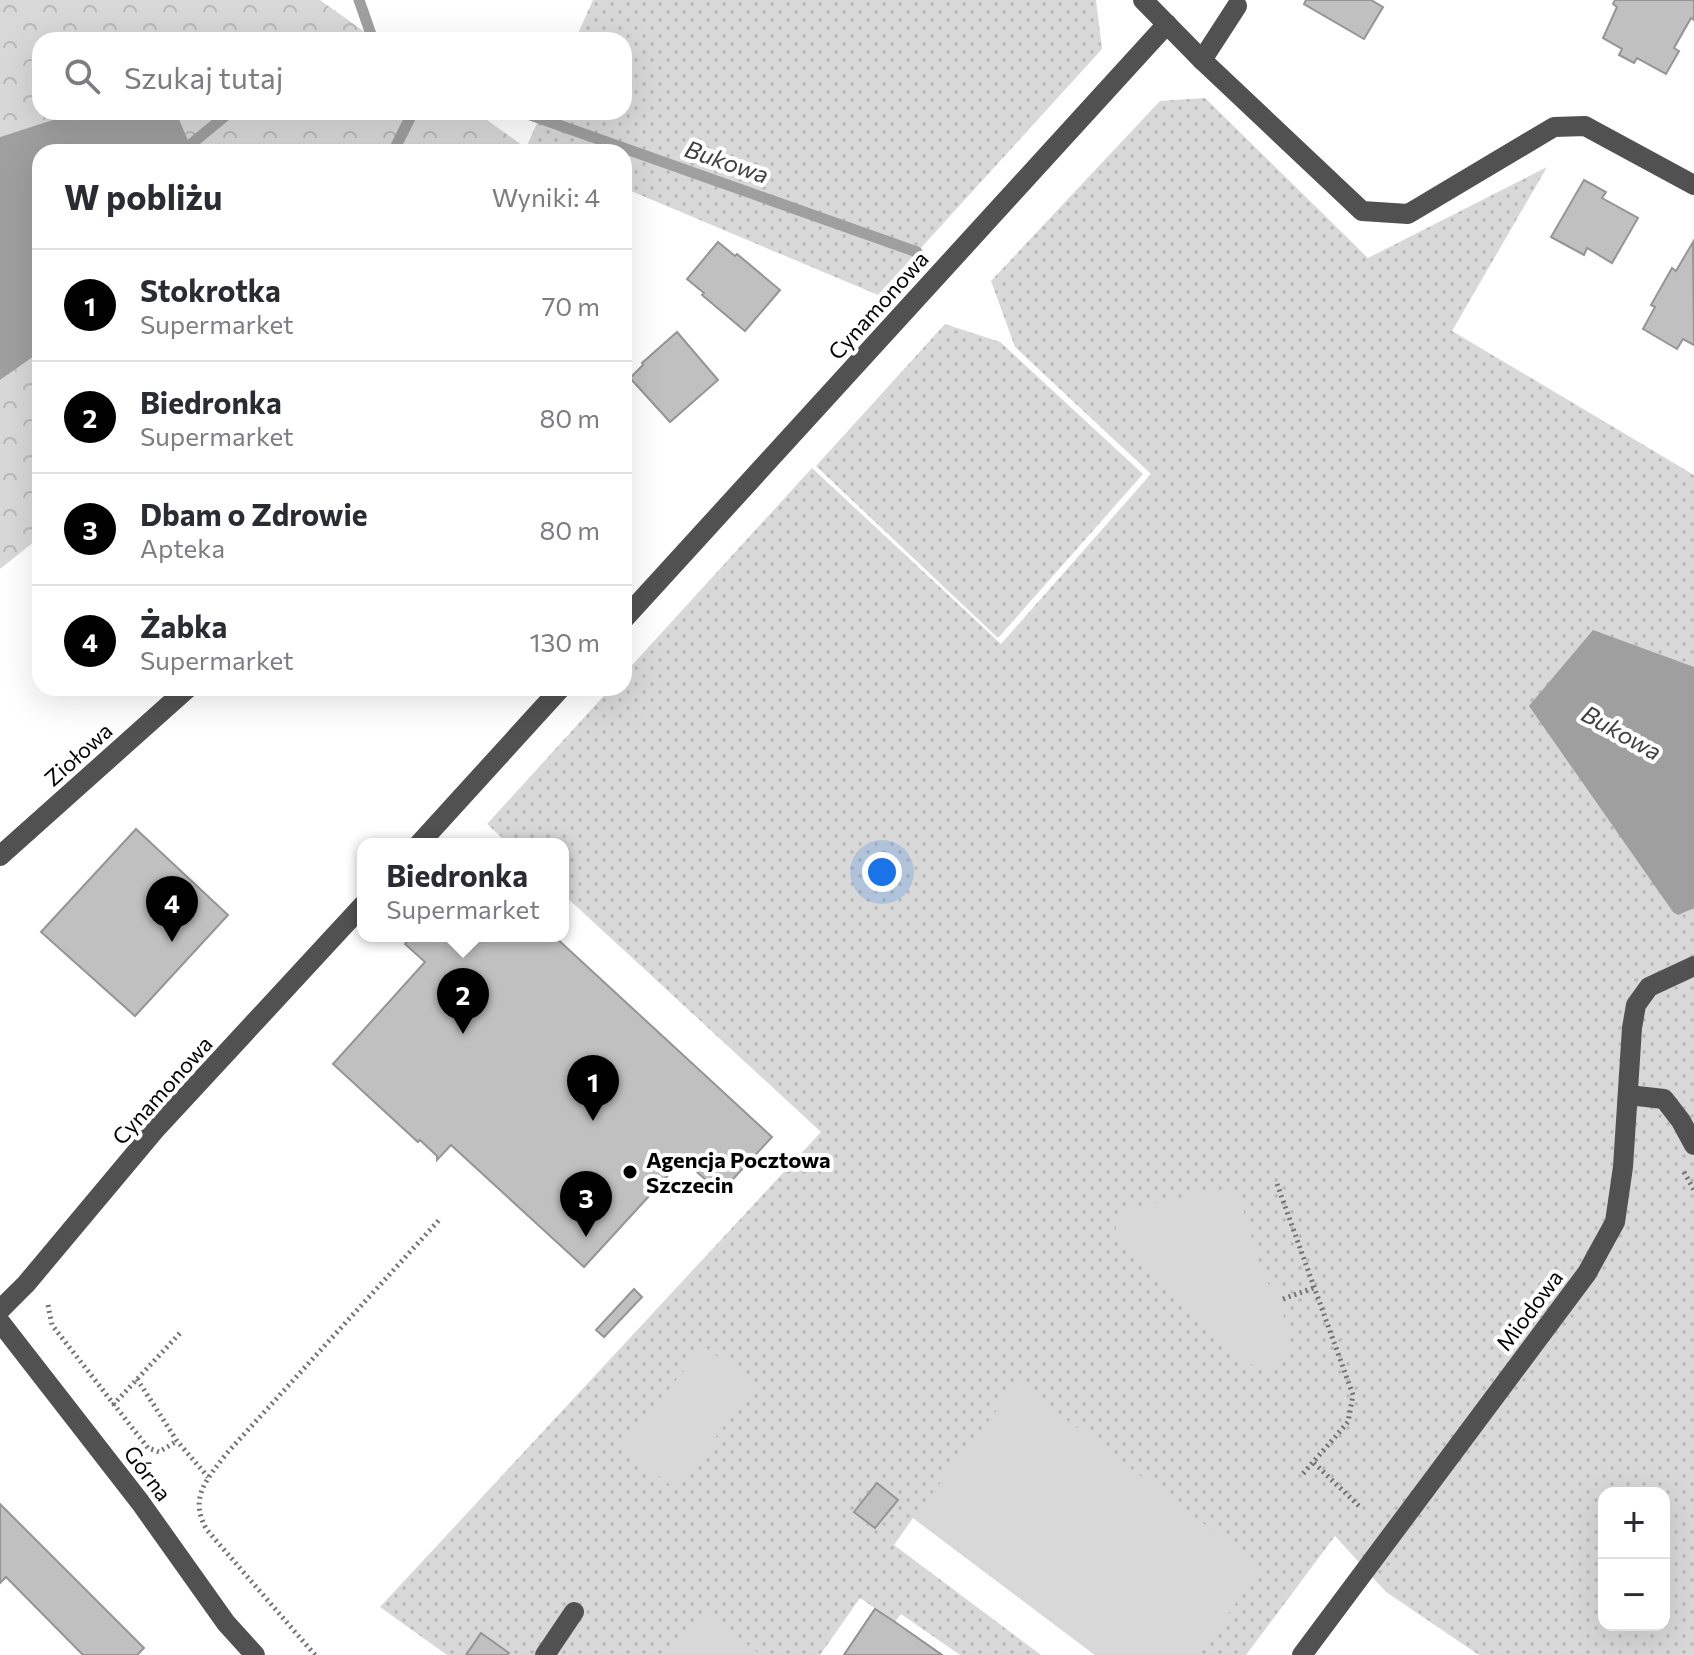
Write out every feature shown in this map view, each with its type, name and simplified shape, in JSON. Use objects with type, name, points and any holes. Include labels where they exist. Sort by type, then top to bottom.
[{"type":"street","points":[[1143,0],[1362,211],[1408,214],[1554,127],[1585,126],[1694,185]]},
{"type":"street","points":[[1202,60],[1237,6]]},
{"type":"street","name":"Cynamonowa","points":[[632,610],[1167,24]]},
{"type":"street","name":"Ziołowa","points":[[0,856],[179,696]]},
{"type":"street","points":[[424,838],[554,696]]},
{"type":"street","name":"Cynamonowa","points":[[0,1310],[26,1284],[154,1131],[357,911]]},
{"type":"street","name":"Miodowa","points":[[1302,1655],[1587,1273],[1615,1222],[1623,1167],[1636,1005],[1649,987],[1694,966]]},
{"type":"street","points":[[1628,1095],[1664,1099],[1694,1145]]},
{"type":"street","name":"Górna","points":[[0,1322],[140,1502],[226,1623],[255,1655]]},
{"type":"street","points":[[545,1655],[574,1612]]},
{"type":"path","points":[[1277,1184],[1353,1395],[1348,1422],[1301,1476]]},
{"type":"path","points":[[315,1655],[207,1530],[198,1515],[197,1504],[208,1477],[227,1453],[440,1219]]},
{"type":"path","points":[[1283,1299],[1316,1287]]},
{"type":"path","points":[[48,1305],[52,1325],[148,1448],[159,1452],[177,1441]]},
{"type":"path","points":[[113,1405],[181,1332]]},
{"type":"path","points":[[137,1379],[177,1441],[208,1477]]},
{"type":"path","points":[[1314,1462],[1359,1506]]},
{"type":"green space","points":[[0,0],[320,0],[365,32],[32,32],[32,120],[52,120],[0,137]]},
{"type":"green space","points":[[593,0],[1096,0],[1102,49],[878,295],[632,191],[632,144],[528,144],[538,120],[632,120],[632,32],[579,32]]},
{"type":"green space","points":[[1205,98],[1368,258],[1547,167],[1452,331],[1694,475],[1694,1655],[1479,1655],[1386,1592],[1335,1536],[1246,1655],[1095,1655],[913,1518],[894,1545],[1041,1655],[960,1655],[901,1614],[895,1622],[860,1598],[820,1655],[447,1655],[380,1607],[821,1132],[569,900],[569,838],[502,838],[487,824],[604,696],[632,696],[632,665],[812,468],[1001,644],[1151,474],[1015,347],[991,281],[1160,101]]},
{"type":"green space","points":[[179,120],[487,120],[520,144],[190,144]]},
{"type":"green space","points":[[945,324],[1000,342],[1143,474],[998,638],[816,466]]},
{"type":"green space","points":[[32,358],[32,543],[0,569],[0,380]]},
{"type":"green space","points":[[1219,1189],[1235,1195],[1241,1203],[1264,1278],[1270,1286],[1278,1284],[1288,1312],[1283,1316],[1290,1334],[1289,1354],[1270,1367],[1247,1362],[1118,1240],[1117,1223],[1128,1209]]},
{"type":"green space","points":[[704,1346],[754,1385],[677,1490],[621,1448]]},
{"type":"green space","points":[[1018,1383],[1262,1568],[1197,1655],[1095,1655],[913,1518]]},
{"type":"green space","points":[[704,1612],[761,1655],[670,1655]]},
{"type":"water","points":[[52,120],[179,120],[190,144],[32,144],[32,358],[0,380],[0,137]]},
{"type":"water","points":[[1593,630],[1694,667],[1694,908],[1678,915],[1529,706]]},
{"type":"building","points":[[1306,0],[1371,0],[1383,7],[1364,39],[1304,4]]},
{"type":"building","points":[[1615,0],[1694,0],[1694,20],[1691,18],[1674,48],[1679,51],[1666,74],[1637,58],[1634,63],[1619,55],[1622,49],[1603,38],[1617,7],[1613,4]]},
{"type":"building","points":[[1584,180],[1606,192],[1602,198],[1638,218],[1612,263],[1587,248],[1584,255],[1551,237]]},
{"type":"building","points":[[718,242],[780,290],[745,331],[687,279]]},
{"type":"building","points":[[1693,242],[1694,345],[1683,339],[1677,349],[1643,329],[1655,307],[1651,305],[1672,268],[1676,271]]},
{"type":"building","points":[[677,332],[718,380],[670,422],[632,380],[642,363]]},
{"type":"building","points":[[136,829],[228,915],[135,1016],[41,932]]},
{"type":"building","points":[[561,942],[772,1137],[720,1193],[683,1159],[584,1267],[451,1145],[437,1160],[437,1156],[420,1140],[418,1142],[333,1064],[425,962],[405,944]]},
{"type":"building","points":[[634,1289],[642,1297],[604,1337],[596,1330]]},
{"type":"building","points":[[877,1483],[898,1500],[875,1528],[854,1512]]},
{"type":"building","points":[[0,1504],[144,1648],[137,1655],[83,1655],[6,1577],[0,1583]]},
{"type":"building","points":[[875,1609],[942,1655],[844,1655]]},
{"type":"building","points":[[875,1609],[895,1622],[942,1655],[844,1655]]},
{"type":"building","points":[[481,1633],[509,1653],[466,1655]]},
{"type":"waterway","name":"Bukowa","points":[[359,0],[370,32]]},
{"type":"waterway","points":[[191,144],[220,120]]},
{"type":"waterway","points":[[397,144],[409,120]]},
{"type":"waterway","name":"Bukowa","points":[[545,120],[612,144]]},
{"type":"waterway","name":"Bukowa","points":[[632,151],[917,252]]},
{"type":"place","name":"Żabka","points":[[172,942]]},
{"type":"place","name":"Biedronka","points":[[463,1034]]},
{"type":"place","name":"Stokrotka","points":[[593,1121]]},
{"type":"place","name":"Agencja Pocztowa Szczecin","points":[[630,1172]]},
{"type":"place","name":"Dbam o Zdrowie","points":[[586,1237]]}]
